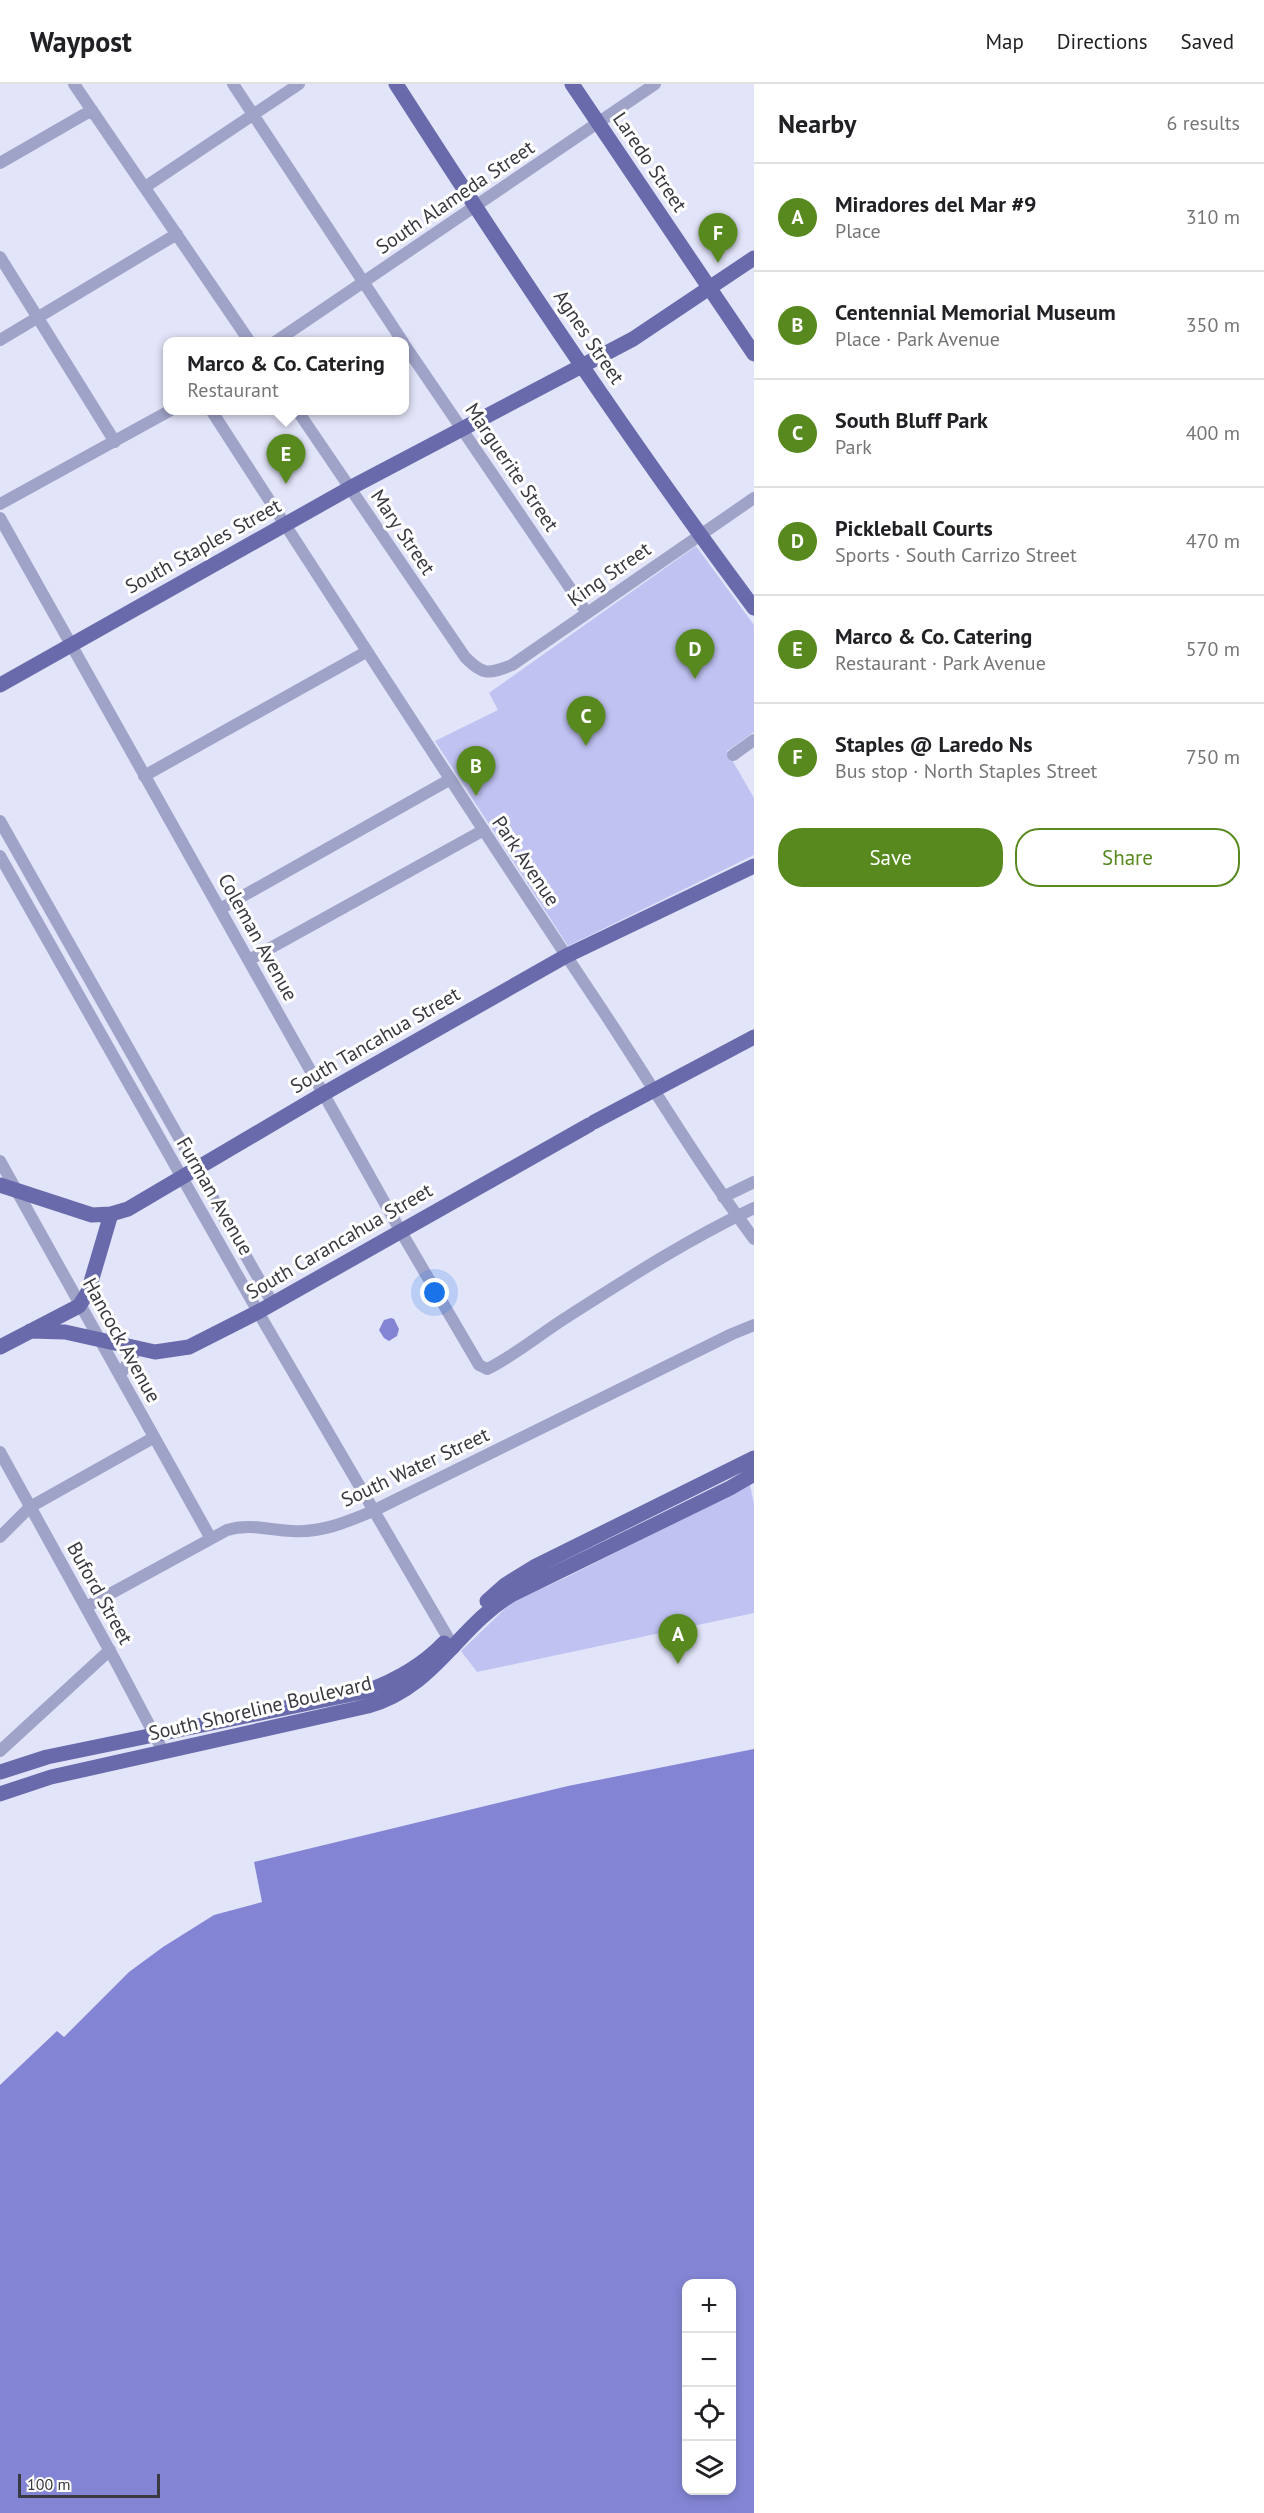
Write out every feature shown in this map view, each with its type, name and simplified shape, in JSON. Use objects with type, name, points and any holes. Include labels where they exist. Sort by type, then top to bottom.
[{"type":"main road","name":"Agnes Street","points":[[396,84],[475,207],[699,535],[754,608]]},
{"type":"main road","name":"Laredo Street","points":[[572,84],[754,354]]},
{"type":"main road","name":"South Staples Street","points":[[0,685],[350,488],[584,366],[663,321],[754,258]]},
{"type":"main road","name":"South Tancahua Street","points":[[0,1185],[92,1215],[111,1214],[128,1209],[323,1094],[566,956],[754,866]]},
{"type":"main road","name":"South Carancahua Street","points":[[30,1331],[65,1332],[155,1352],[189,1347],[273,1304],[400,1230],[654,1089],[754,1037]]},
{"type":"main road","points":[[0,1347],[79,1306],[88,1292],[111,1214]]},
{"type":"main road","name":"South Shoreline Boulevard","points":[[0,1794],[51,1777],[376,1704],[393,1697],[423,1678],[491,1597],[519,1575],[754,1458]]},
{"type":"main road","name":"South Shoreline Boulevard","points":[[0,1772],[47,1757],[367,1691],[399,1678],[451,1644],[511,1595],[730,1488],[754,1474]]},
{"type":"street","points":[[74,84],[247,337]]},
{"type":"street","name":"Marguerite Street","points":[[233,84],[400,337]]},
{"type":"street","points":[[145,187],[299,84]]},
{"type":"street","name":"South Alameda Street","points":[[283,337],[655,84]]},
{"type":"street","points":[[0,163],[92,110]]},
{"type":"street","points":[[0,340],[177,234]]},
{"type":"street","points":[[0,257],[115,442]]},
{"type":"street","name":"Marguerite Street","points":[[409,350],[586,613]]},
{"type":"street","points":[[0,504],[164,415]]},
{"type":"street","name":"Park Avenue","points":[[214,415],[482,831],[723,1197],[754,1239]]},
{"type":"street","name":"Mary Street","points":[[300,415],[465,657],[482,672]]},
{"type":"street","name":"King Street","points":[[482,672],[490,672],[512,664],[754,498]]},
{"type":"street","name":"Coleman Avenue","points":[[0,518],[323,1094],[479,1365],[487,1369],[606,1294],[737,1216]]},
{"type":"street","points":[[144,776],[366,652]]},
{"type":"street","points":[[733,754],[754,740]]},
{"type":"street","points":[[220,909],[449,780]]},
{"type":"street","name":"Furman Avenue","points":[[0,821],[273,1304]]},
{"type":"street","points":[[249,960],[482,831]]},
{"type":"street","name":"Furman Avenue","points":[[0,856],[258,1312],[451,1644]]},
{"type":"street","points":[[13,878],[28,870]]},
{"type":"street","points":[[93,1019],[108,1011]]},
{"type":"street","name":"Hancock Avenue","points":[[1,1165],[210,1537]]},
{"type":"street","points":[[723,1197],[754,1182]]},
{"type":"street","points":[[737,1216],[754,1208]]},
{"type":"street","name":"South Water Street","points":[[86,1607],[210,1537],[242,1526],[314,1531],[374,1511],[754,1325]]},
{"type":"street","points":[[120,1375],[137,1349]]},
{"type":"street","points":[[0,1538],[30,1507],[153,1438]]},
{"type":"street","name":"Buford Street","points":[[0,1452],[110,1650],[164,1753]]},
{"type":"street","points":[[0,1751],[110,1650]]},
{"type":"shaded area","points":[[696,546],[754,625],[754,732],[727,751],[754,798],[754,855],[568,946],[435,741],[498,710],[489,693]]},
{"type":"shaded area","points":[[750,1485],[754,1504],[754,1613],[477,1672],[461,1651],[512,1602],[567,1577]]},
{"type":"water","points":[[394,1319],[399,1329],[397,1336],[389,1341],[379,1330],[384,1320]]},
{"type":"water","points":[[754,1749],[754,2513],[0,2513],[0,2085],[57,2031],[64,2037],[129,1972],[163,1947],[214,1915],[262,1902],[254,1862],[568,1786]]},
{"type":"place","name":"Staples @ Laredo Ns","points":[[718,263]]},
{"type":"place","name":"Marco & Co. Catering","points":[[286,484]]},
{"type":"place","name":"Pickleball Courts","points":[[695,679]]},
{"type":"place","name":"South Bluff Park","points":[[586,746]]},
{"type":"place","name":"Centennial Memorial Museum","points":[[476,796]]},
{"type":"place","name":"Miradores del Mar #9","points":[[678,1664]]}]
